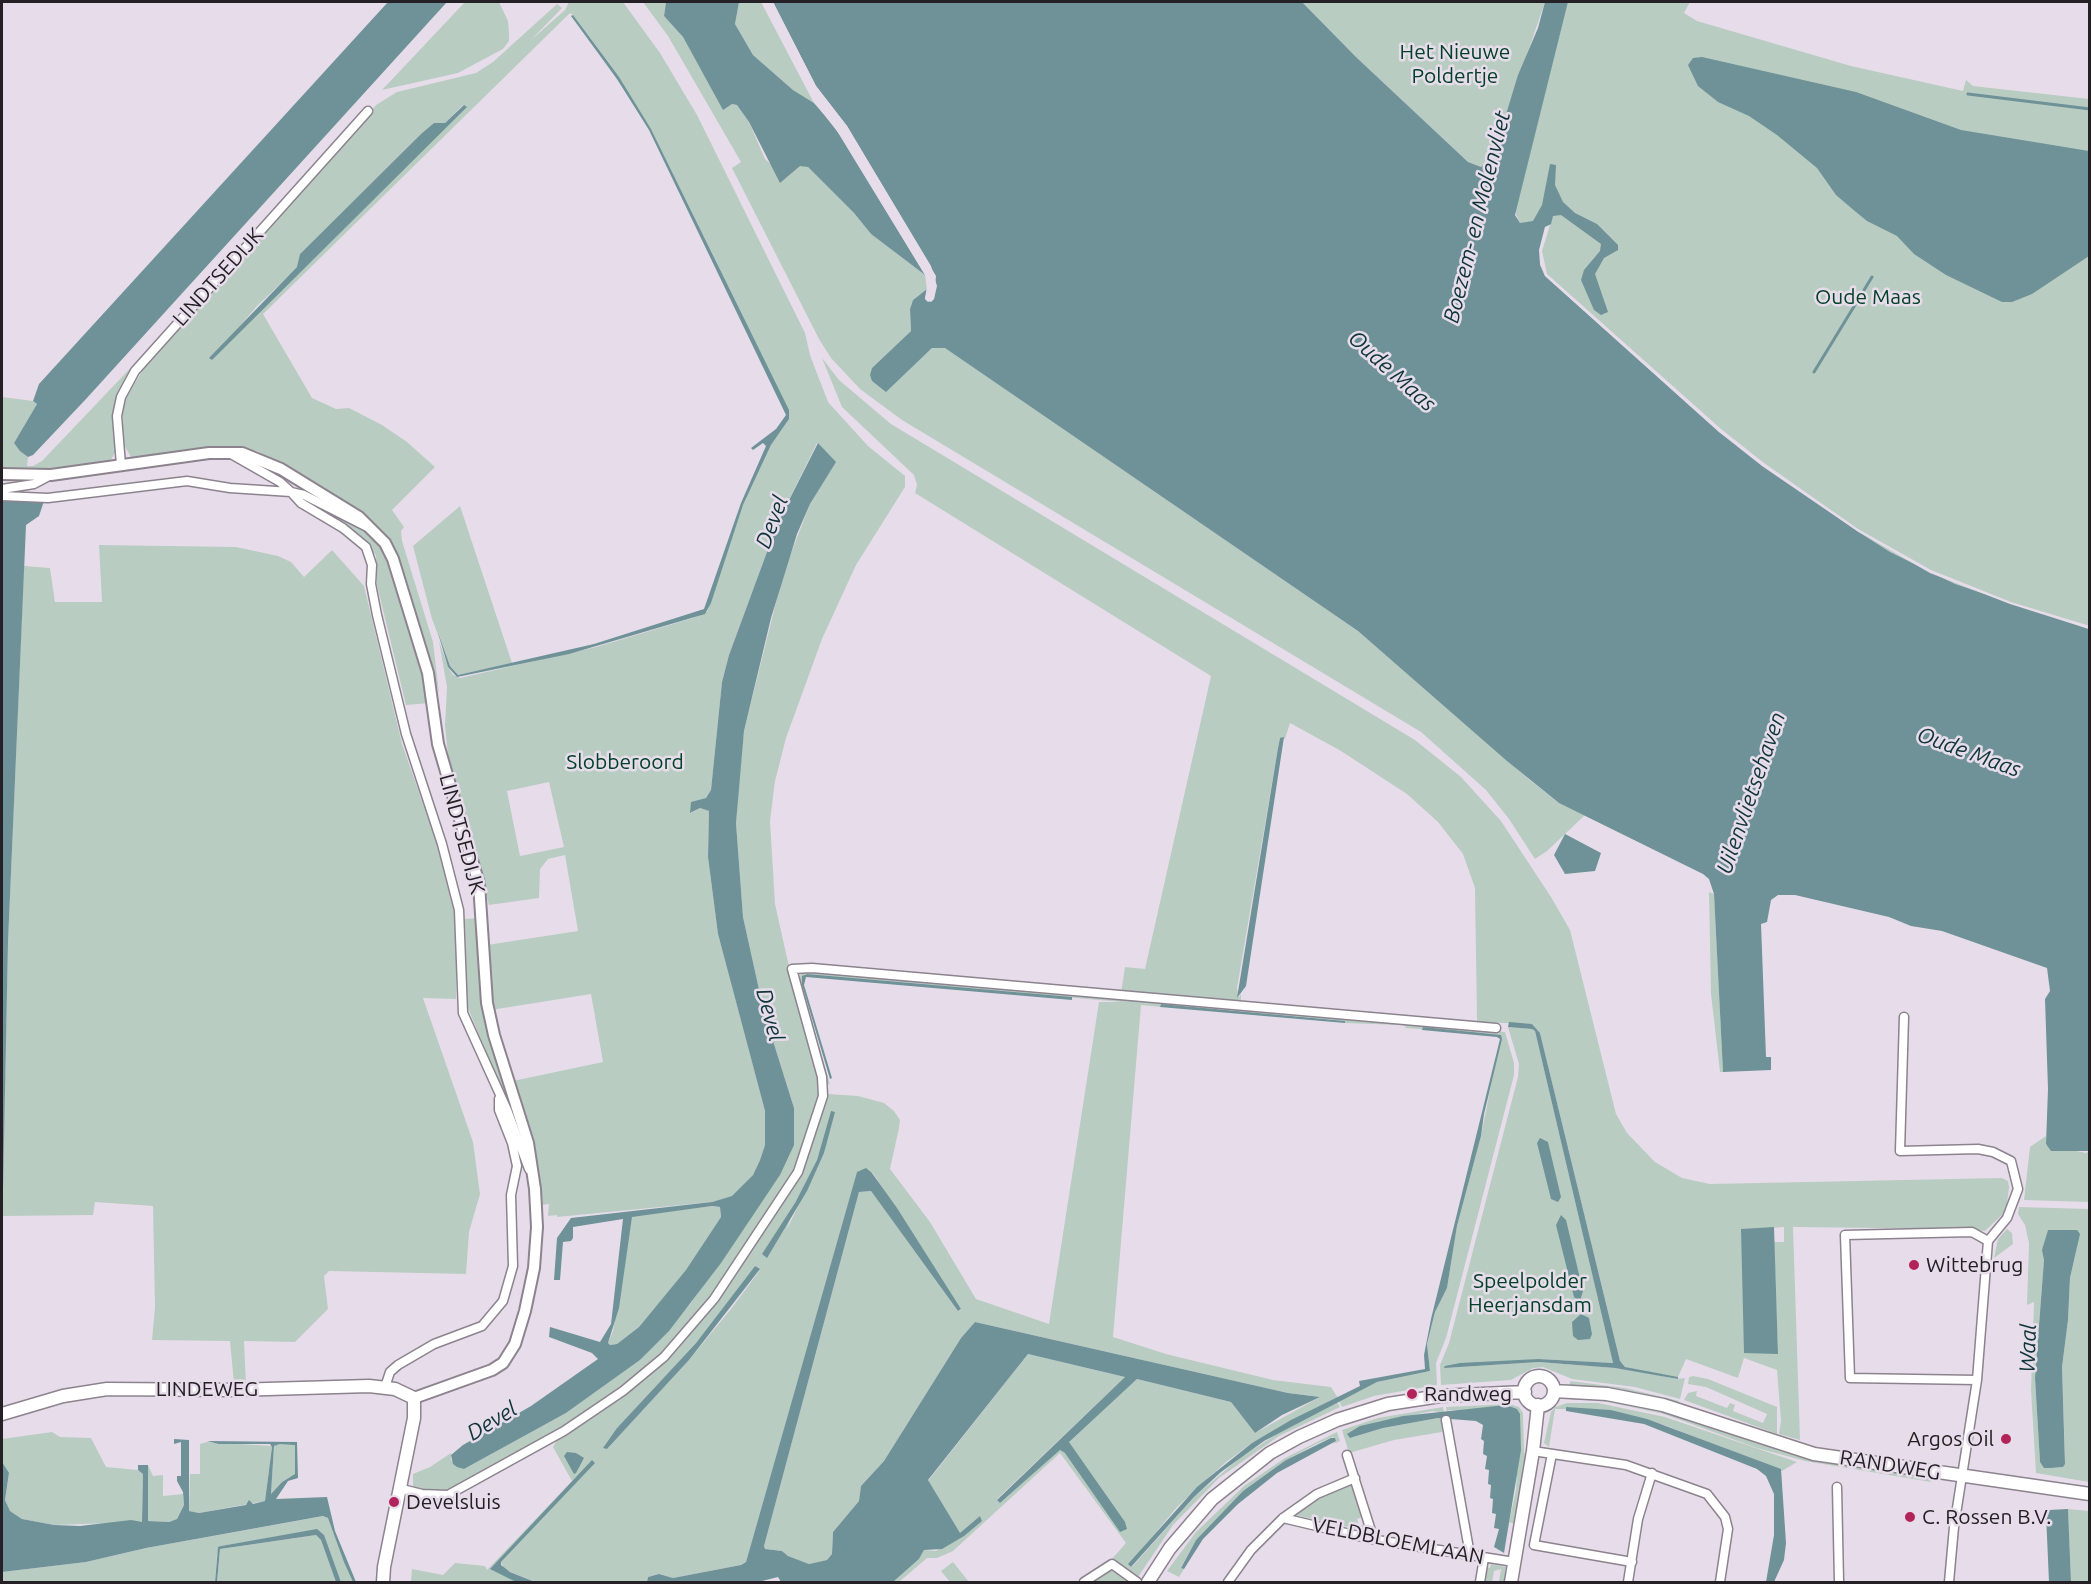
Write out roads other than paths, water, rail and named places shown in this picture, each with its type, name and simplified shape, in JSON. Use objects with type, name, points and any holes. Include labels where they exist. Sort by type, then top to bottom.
[{"type":"main road","points":[[1539,1376],[1549,1379],[1554,1391],[1549,1402],[1538,1405],[1529,1401],[1525,1392],[1527,1382],[1539,1376]]},
{"type":"main road","name":"LINDEWEG","points":[[3,1413],[63,1396],[107,1389],[385,1387],[414,1398]]},
{"type":"main road","name":"RANDWEG","points":[[1554,1391],[1633,1398],[1814,1454],[2090,1494]]},
{"type":"main road","points":[[1148,1582],[1170,1548],[1212,1499],[1270,1453],[1299,1437],[1337,1420],[1388,1404],[1440,1396],[1525,1392]]},
{"type":"main road","points":[[383,1582],[384,1567],[402,1489],[414,1418],[414,1398]]},
{"type":"main road","points":[[1510,1582],[1533,1451],[1538,1405]]},
{"type":"street","name":"LINDTSEDIJK","points":[[121,465],[117,416],[124,390],[135,371],[368,111]]},
{"type":"street","name":"LINDTSEDIJK","points":[[228,452],[280,482],[301,503],[362,542],[370,556],[371,584],[377,615],[406,734],[442,844],[459,910],[460,995],[463,1013],[499,1095]]},
{"type":"street","name":"LINDTSEDIJK","points":[[2,474],[51,475],[228,452],[259,459],[281,469],[336,501],[373,530],[393,559],[428,673],[438,744],[481,896],[487,1003],[494,1035],[523,1126],[534,1180]]},
{"type":"street","name":"LINDTSEDIJK","points":[[2,489],[34,484],[51,475]]},
{"type":"street","name":"LINDTSEDIJK","points":[[2,496],[48,498],[187,481],[230,488],[304,495],[363,527],[373,530]]},
{"type":"street","points":[[402,1489],[422,1494],[448,1495],[564,1431],[623,1391],[664,1357],[714,1299],[798,1172],[823,1096],[822,1077],[792,969],[812,968],[1496,1028]]},
{"type":"street","points":[[1904,1017],[1900,1151],[1978,1149],[2011,1161],[2018,1189],[2007,1218],[1988,1241],[1977,1380],[1949,1582]]},
{"type":"street","points":[[414,1398],[498,1368],[515,1344],[530,1290],[535,1259],[537,1227],[534,1180],[499,1095]]},
{"type":"street","points":[[385,1387],[390,1372],[398,1365],[434,1344],[482,1326],[503,1302],[513,1266],[511,1195],[517,1167],[512,1143],[499,1110],[499,1095]]},
{"type":"street","points":[[1977,1380],[1850,1378],[1845,1235],[1972,1232],[1988,1241]]},
{"type":"street","points":[[1446,1420],[1470,1554]]},
{"type":"street","points":[[1533,1451],[1626,1465],[1707,1494],[1716,1502],[1725,1517],[1728,1529],[1720,1582]]},
{"type":"street","points":[[1552,1454],[1534,1545],[1632,1563]]},
{"type":"street","points":[[1347,1455],[1372,1534],[1371,1539]]},
{"type":"street","points":[[1628,1582],[1638,1519],[1652,1473]]},
{"type":"street","points":[[1228,1582],[1251,1550],[1282,1518],[1317,1494],[1355,1478]]},
{"type":"street","points":[[1837,1486],[1839,1582]]},
{"type":"street","name":"VELDBLOEMLAAN","points":[[1282,1518],[1371,1539],[1514,1562]]},
{"type":"street","points":[[1480,1582],[1484,1558]]},
{"type":"street","points":[[1084,1582],[1112,1564],[1137,1582]]},
{"type":"water","points":[[388,2],[447,2],[33,455],[28,457],[20,451],[14,443],[37,404],[33,401],[39,384]]},
{"type":"water","points":[[666,2],[739,2],[735,24],[753,55],[793,90],[814,103],[834,126],[925,275],[871,234],[854,213],[808,167],[800,166],[780,183],[749,122],[737,105],[732,104],[723,110],[683,37],[664,16]]},
{"type":"water","points":[[773,2],[1302,2],[1356,57],[1468,162],[1481,167],[1493,157],[1518,75],[1538,28],[1545,2],[1568,2],[1515,215],[1520,223],[1533,221],[1542,205],[1550,164],[1556,165],[1555,185],[1563,202],[1575,213],[1597,224],[1618,245],[1618,250],[1604,258],[1595,274],[1608,312],[1601,315],[1594,310],[1581,280],[1584,270],[1600,251],[1601,244],[1561,215],[1553,216],[1551,224],[1545,227],[1540,265],[1545,276],[1719,432],[1857,531],[1890,552],[1955,584],[2089,629],[2089,1151],[2051,1151],[2046,1144],[2048,1089],[2045,999],[2050,991],[2047,968],[1942,931],[1911,926],[1889,917],[1795,895],[1778,895],[1771,900],[1767,922],[1761,924],[1766,1057],[1771,1057],[1771,1070],[1723,1072],[1714,894],[1709,879],[1703,874],[1559,803],[1507,761],[1358,631],[945,348],[932,348],[886,392],[872,381],[870,375],[872,368],[911,331],[910,309],[913,300],[927,289],[925,299],[928,302],[934,299],[936,276],[847,126],[816,86]]},
{"type":"water","points":[[573,15],[619,77],[651,129],[789,410],[789,419],[771,445],[743,505],[711,603],[705,614],[569,654],[457,677],[448,667],[438,633],[450,666],[458,675],[594,644],[704,609],[741,503],[766,446],[763,443],[753,450],[751,448],[776,429],[786,415],[649,130],[617,79],[571,16]]},
{"type":"water","points":[[1702,57],[1856,92],[1961,130],[2089,151],[2089,256],[2032,294],[2012,302],[2002,302],[1946,275],[1914,254],[1897,236],[1867,221],[1856,212],[1836,195],[1817,168],[1777,135],[1749,116],[1718,102],[1698,86],[1688,65],[1693,58]]},
{"type":"water","points":[[464,105],[467,107],[212,360],[209,358],[297,267],[300,254],[422,133],[434,123],[445,123]]},
{"type":"water","points":[[818,443],[836,462],[810,504],[797,534],[771,618],[744,731],[736,823],[743,917],[764,1012],[794,1108],[794,1145],[780,1175],[721,1263],[669,1331],[640,1360],[566,1413],[464,1469],[457,1467],[453,1464],[451,1455],[463,1445],[531,1406],[598,1359],[592,1353],[549,1337],[550,1327],[600,1342],[611,1324],[623,1219],[573,1227],[571,1241],[563,1242],[560,1280],[554,1280],[557,1238],[571,1218],[712,1202],[732,1196],[753,1175],[760,1160],[765,1145],[765,1111],[718,934],[708,857],[709,811],[700,808],[690,813],[691,802],[706,798],[711,790],[722,682],[729,655],[778,522]],"holes":[[[712,1206],[720,1207],[721,1217],[686,1270],[639,1327],[617,1344],[610,1345],[608,1343],[619,1308],[632,1217]]]},
{"type":"water","points":[[2,500],[44,501],[39,516],[26,525],[8,942],[2,1240]]},
{"type":"water","points":[[1284,737],[1246,986],[1237,998],[1278,748],[1280,738]]},
{"type":"water","points":[[1565,834],[1601,853],[1595,871],[1565,874],[1554,855]]},
{"type":"water","points":[[807,974],[1072,997],[1072,1000],[806,977],[804,985],[832,1078],[830,1079],[802,985],[802,976]]},
{"type":"water","points":[[1161,1004],[1345,1021],[1345,1023],[1160,1007]]},
{"type":"water","points":[[1509,1022],[1532,1024],[1540,1033],[1620,1361],[1625,1367],[1678,1377],[1678,1379],[1615,1368],[1539,1362],[1444,1368],[1460,1363],[1538,1359],[1613,1363],[1535,1031],[1508,1027]]},
{"type":"water","points":[[1423,1027],[1501,1035],[1502,1039],[1481,1136],[1457,1226],[1447,1288],[1435,1312],[1427,1344],[1430,1371],[1377,1382],[1264,1441],[1221,1472],[1194,1497],[1131,1567],[1128,1564],[1197,1487],[1252,1443],[1291,1420],[1360,1386],[1359,1381],[1425,1369],[1424,1355],[1431,1319],[1500,1039],[1422,1030]]},
{"type":"water","points":[[831,1111],[835,1112],[824,1153],[807,1191],[767,1258],[762,1254],[795,1203],[817,1160]]},
{"type":"water","points":[[1540,1138],[1548,1142],[1561,1197],[1558,1202],[1551,1199],[1537,1143]]},
{"type":"water","points":[[866,1168],[897,1208],[961,1309],[958,1311],[871,1191],[859,1192],[765,1549],[782,1551],[788,1556],[809,1564],[827,1560],[832,1554],[833,1532],[859,1501],[861,1486],[884,1461],[961,1338],[975,1322],[1288,1393],[1320,1397],[1282,1415],[1255,1433],[1231,1402],[1137,1379],[1069,1442],[1125,1522],[1127,1529],[1120,1532],[1065,1453],[1060,1450],[1000,1503],[997,1500],[1125,1377],[1028,1354],[928,1480],[960,1533],[980,1516],[982,1521],[964,1536],[942,1549],[924,1550],[919,1559],[893,1582],[781,1582],[778,1577],[758,1582],[647,1582],[648,1577],[659,1574],[673,1578],[741,1565],[746,1562],[857,1172]]},
{"type":"water","points":[[1561,1215],[1566,1220],[1583,1291],[1580,1301],[1574,1297],[1556,1225]]},
{"type":"water","points":[[1774,1227],[1778,1354],[1744,1353],[1741,1229]]},
{"type":"water","points":[[2048,1230],[2077,1230],[2080,1234],[2070,1278],[2062,1367],[2065,1464],[2063,1467],[2044,1468],[2040,1462],[2035,1378],[2044,1260],[2042,1250]]},
{"type":"water","points":[[755,1266],[760,1269],[689,1360],[607,1449],[603,1448],[617,1428],[696,1343]]},
{"type":"water","points":[[1581,1314],[1589,1318],[1592,1334],[1590,1339],[1578,1340],[1573,1336],[1572,1322]]},
{"type":"water","points":[[1506,1405],[1517,1409],[1520,1414],[1521,1450],[1504,1553],[1494,1547],[1499,1529],[1494,1528],[1496,1514],[1492,1513],[1493,1499],[1490,1498],[1491,1485],[1488,1484],[1489,1470],[1485,1469],[1487,1456],[1483,1454],[1484,1441],[1481,1439],[1483,1425],[1476,1421],[1438,1418],[1383,1428],[1350,1438],[1347,1434],[1360,1426],[1403,1416]]},
{"type":"water","points":[[1566,1407],[1611,1410],[1647,1419],[1781,1469],[1786,1543],[1784,1560],[1774,1582],[1766,1582],[1774,1535],[1774,1494],[1766,1476],[1757,1469],[1644,1424],[1566,1411]]},
{"type":"water","points":[[1335,1438],[1336,1441],[1277,1473],[1238,1504],[1203,1539],[1184,1569],[1181,1568],[1196,1540],[1243,1491],[1286,1460]]},
{"type":"water","points":[[174,1439],[189,1440],[189,1511],[199,1513],[246,1505],[249,1500],[253,1504],[265,1501],[272,1447],[270,1444],[219,1444],[207,1441],[297,1442],[298,1478],[288,1481],[276,1499],[327,1497],[335,1531],[356,1582],[353,1582],[344,1562],[328,1518],[323,1516],[146,1548],[86,1562],[2,1572],[2,1462],[9,1473],[5,1500],[10,1511],[22,1519],[54,1525],[80,1526],[131,1520],[142,1522],[143,1474],[138,1470],[138,1465],[148,1465],[148,1521],[169,1522],[177,1519],[184,1505],[183,1492],[177,1481],[177,1476],[181,1476],[181,1442],[174,1444]],"holes":[[[295,1445],[295,1474],[282,1482],[271,1494],[274,1446]]]},
{"type":"water","points":[[567,1452],[576,1453],[584,1458],[574,1474],[564,1456]]},
{"type":"water","points":[[592,1460],[595,1463],[501,1562],[501,1565],[510,1572],[535,1582],[516,1582],[490,1569]]},
{"type":"water","points":[[2068,1509],[2071,1582],[2049,1582],[2046,1514],[2049,1510]]},
{"type":"water","points":[[317,1529],[324,1535],[341,1582],[336,1582],[321,1540],[316,1535],[220,1549],[217,1582],[215,1582],[218,1547]]},
{"type":"waterway","points":[[1968,94],[2090,109]]},
{"type":"waterway","points":[[1814,372],[1872,277]]},
{"type":"place","name":"Wittebrug","points":[[1914,1265]]},
{"type":"place","name":"Randweg","points":[[1412,1394]]},
{"type":"place","name":"Argos Oil","points":[[2006,1439]]},
{"type":"place","name":"Develsluis","points":[[394,1502]]},
{"type":"place","name":"C. Rossen B.V.","points":[[1910,1517]]},
{"type":"park label","name":"Het Nieuwe Poldertje","points":[[1455,64]]},
{"type":"park label","name":"Oude Maas","points":[[1868,297]]},
{"type":"park label","name":"Slobberoord","points":[[625,762]]},
{"type":"park label","name":"Speelpolder Heerjansdam","points":[[1530,1293]]},
{"type":"water label","name":"Boezem- en Molenvliet","points":[[1477,217]]},
{"type":"water label","name":"Oude Maas","points":[[1392,371]]},
{"type":"water label","name":"Devel","points":[[772,522]]},
{"type":"water label","name":"Oude Maas","points":[[1969,752]]},
{"type":"water label","name":"Uilenvlietsehaven","points":[[1751,793]]},
{"type":"water label","name":"Devel","points":[[770,1015]]},
{"type":"water label","name":"Waal","points":[[2028,1348]]},
{"type":"water label","name":"Devel","points":[[492,1421]]}]
